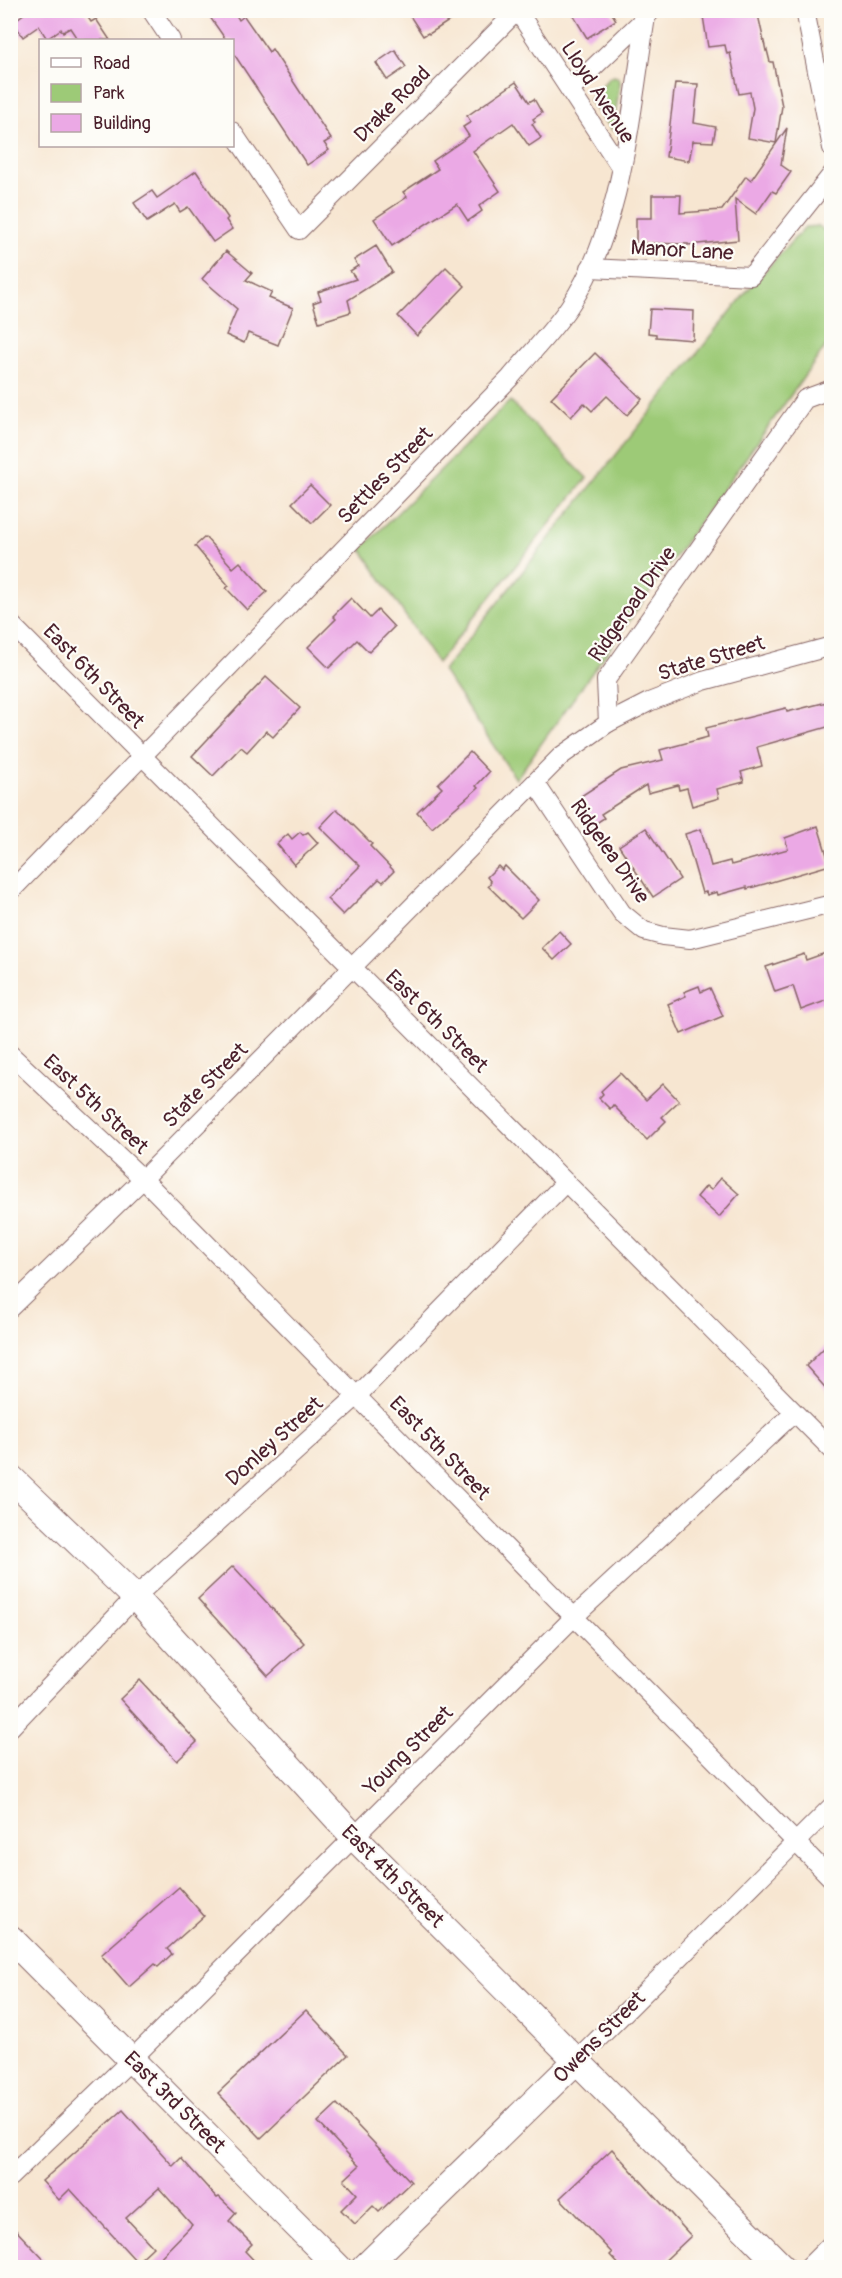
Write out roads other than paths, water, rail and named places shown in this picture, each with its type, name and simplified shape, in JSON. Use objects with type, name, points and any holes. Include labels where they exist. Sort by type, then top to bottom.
[{"type":"main road","name":"East 4th Street","points":[[10,1477],[135,1597],[353,1836],[783,2268]]},
{"type":"main road","name":"East 3rd Street","points":[[10,1938],[339,2268]]},
{"type":"main road","name":"Owens Street","points":[[364,2268],[577,2060]]},
{"type":"street","points":[[151,10],[170,39]]},
{"type":"street","points":[[805,10],[831,148]]},
{"type":"street","name":"Lloyd Avenue","points":[[517,11],[621,168]]},
{"type":"street","name":"Drake Road","points":[[234,134],[299,230],[517,11]]},
{"type":"street","points":[[570,90],[649,14]]},
{"type":"street","name":"Settles Street","points":[[10,892],[510,378],[569,306],[590,268],[608,226],[649,14]]},
{"type":"street","name":"Manor Lane","points":[[590,268],[750,276],[831,174]]},
{"type":"street","name":"Ridgeroad Drive","points":[[608,723],[606,680],[805,399],[831,389]]},
{"type":"street","name":"East 6th Street","points":[[10,623],[831,1450]]},
{"type":"street","name":"State Street","points":[[608,723],[649,702],[703,681],[831,646]]},
{"type":"street","points":[[353,968],[561,756],[608,723]]},
{"type":"street","name":"Ridgelea Drive","points":[[536,784],[622,913],[644,931],[690,939],[831,904]]},
{"type":"street","name":"State Street","points":[[10,1308],[143,1179],[353,968]]},
{"type":"street","name":"East 5th Street","points":[[10,1054],[143,1179],[831,1879]]},
{"type":"street","name":"Donley Street","points":[[10,1728],[135,1597],[357,1396],[565,1183]]},
{"type":"street","name":"Young Street","points":[[10,2177],[132,2060],[574,1617],[794,1413]]},
{"type":"street","name":"Owens Street","points":[[577,2060],[831,1806]]},
{"type":"street","points":[[807,2268],[831,2243]]}]
